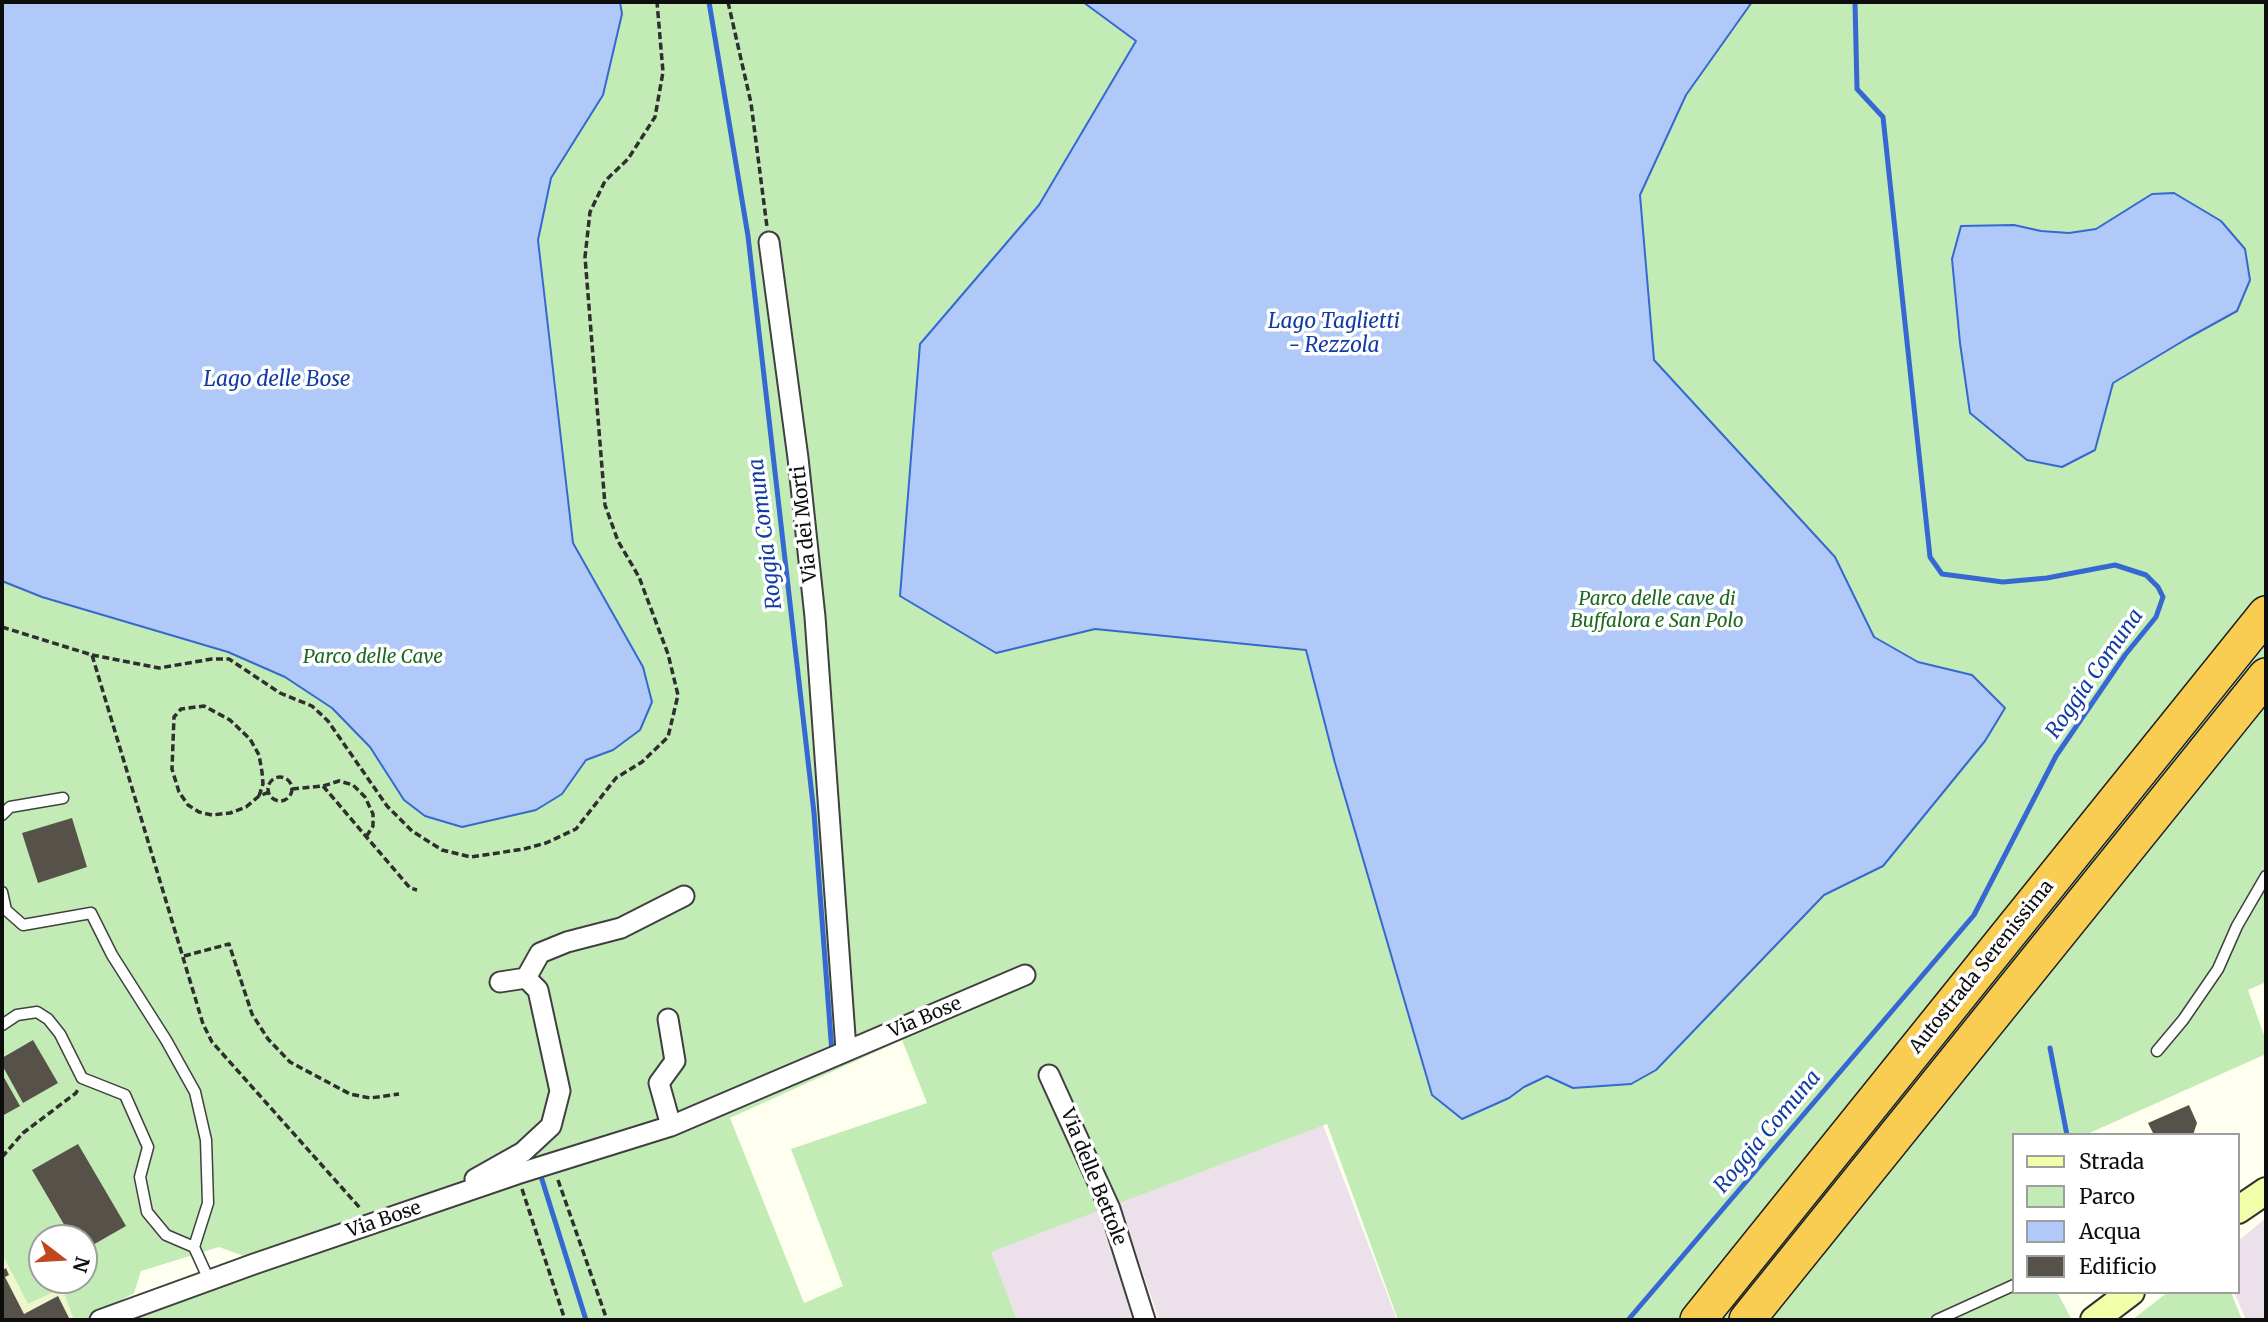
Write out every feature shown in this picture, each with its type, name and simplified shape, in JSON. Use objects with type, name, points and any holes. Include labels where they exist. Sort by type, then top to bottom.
[{"type":"highway","name":"Autostrada Serenissima","points":[[1698,1320],[2266,614]]},
{"type":"highway","name":"Autostrada Serenissima","points":[[1747,1320],[2266,676]]},
{"type":"main road","points":[[2240,1209],[2266,1191]]},
{"type":"main road","points":[[2094,1320],[2128,1294]]},
{"type":"street","name":"Via dei Morti","points":[[769,242],[798,458],[815,617],[846,1050]]},
{"type":"street","points":[[526,978],[540,953],[567,942],[621,928],[684,897]]},
{"type":"street","name":"Via Bose","points":[[100,1320],[517,1174],[671,1126],[1025,975]]},
{"type":"street","points":[[500,982],[526,978]]},
{"type":"street","points":[[436,1202],[523,1152],[551,1126],[559,1091],[538,990],[526,978]]},
{"type":"street","points":[[668,1019],[675,1061],[659,1083],[671,1126]]},
{"type":"street","name":"Via delle Bettole","points":[[1049,1075],[1110,1209],[1145,1320]]},
{"type":"lane","points":[[2,816],[10,807],[63,798]]},
{"type":"lane","points":[[2157,1051],[2183,1020],[2218,969],[2237,926],[2266,876]]},
{"type":"lane","points":[[2,892],[6,909],[23,925],[91,913],[112,956],[144,1004],[195,1092],[206,1140],[208,1203],[194,1247],[209,1280]]},
{"type":"lane","points":[[2,1025],[18,1016],[37,1012],[48,1019],[60,1034],[82,1078],[125,1096],[148,1147],[140,1177],[147,1212],[166,1235],[194,1247]]},
{"type":"lane","points":[[1937,1320],[2012,1286]]},
{"type":"path","points":[[2,627],[92,655],[159,668],[212,659],[229,659],[280,693],[312,706],[320,713],[387,806],[412,831],[442,850],[471,857],[524,849],[546,843],[576,829],[616,778],[642,762],[668,737],[678,695],[668,654],[643,587],[618,541],[605,505],[585,257],[590,212],[605,181],[628,159],[656,117],[663,72],[657,2]]},
{"type":"path","points":[[728,2],[751,103],[769,242]]},
{"type":"path","points":[[92,655],[203,1024],[212,1042],[371,1224]]},
{"type":"path","points":[[259,796],[263,784],[262,772],[250,739],[230,720],[204,706],[181,709],[174,718],[172,769],[179,792],[188,805],[199,812],[212,815],[230,813],[246,807],[259,796],[269,792]]},
{"type":"path","points":[[262,772],[271,781]]},
{"type":"path","points":[[271,781],[286,779],[292,789]]},
{"type":"path","points":[[271,781],[269,792],[273,799],[284,801],[292,789]]},
{"type":"path","points":[[292,789],[323,786],[339,781],[353,785],[365,797],[373,814],[373,826],[366,837]]},
{"type":"path","points":[[323,786],[410,888],[417,890]]},
{"type":"path","points":[[183,957],[229,944],[252,1014],[268,1040],[290,1062],[350,1094],[370,1098],[399,1094]]},
{"type":"path","points":[[2,1157],[23,1133],[76,1093],[82,1078]]},
{"type":"path","points":[[552,1165],[607,1320]]},
{"type":"path","points":[[517,1174],[565,1320]]},
{"type":"shaded area","points":[[1323,1125],[1397,1320],[1159,1320],[1119,1203]]},
{"type":"shaded area","points":[[1099,1211],[1133,1320],[1017,1320],[990,1252]]},
{"type":"shaded area","points":[[2266,1218],[2266,1320],[2246,1320],[2235,1294],[2240,1294],[2240,1239]]},
{"type":"green space","name":"Parco delle cave di Buffalora e San Polo","points":[[2,2],[2266,2],[2266,982],[2248,990],[2266,1041],[2266,1054],[2089,1133],[2012,1133],[2012,1294],[2058,1294],[2072,1320],[1398,1320],[1327,1124],[991,1252],[1017,1320],[112,1320],[558,1159],[543,1155],[252,1259],[219,1247],[141,1271],[134,1293],[86,1320],[74,1320],[64,1294],[98,1294],[98,1224],[28,1224],[28,1294],[49,1294],[28,1304],[2,1254]],"holes":[[[902,1040],[927,1103],[791,1149],[843,1286],[804,1303],[730,1118]]]},
{"type":"green space","points":[[2,1254],[28,1304],[49,1294],[64,1294],[74,1320],[2,1320]]},
{"type":"green space","points":[[2165,1294],[2232,1294],[2242,1320],[2132,1320]]},
{"type":"water","name":"Lago delle Bose","points":[[2,2],[620,2],[622,14],[603,95],[551,178],[538,240],[573,543],[643,667],[652,702],[640,730],[613,750],[586,760],[562,794],[536,810],[462,827],[425,816],[404,800],[370,747],[332,708],[285,677],[228,652],[42,597],[2,581]]},
{"type":"water","name":"Lago Taglietti - Rezzola","points":[[1083,2],[1752,2],[1686,95],[1640,195],[1654,360],[1835,557],[1874,637],[1918,662],[1972,675],[2005,708],[1985,741],[1883,866],[1824,895],[1656,1070],[1631,1084],[1573,1088],[1547,1076],[1509,1098],[1462,1119],[1432,1095],[1335,763],[1306,650],[1095,629],[996,653],[900,596],[920,344],[1039,205],[1136,41]]},
{"type":"water","points":[[2174,193],[2221,221],[2245,249],[2250,280],[2237,311],[2113,383],[2095,450],[2062,467],[2027,460],[1970,413],[1952,259],[1961,226],[2014,225],[2069,233],[2096,229],[2152,194]]},
{"type":"building","points":[[72,818],[87,867],[38,883],[22,833]]},
{"type":"building","points":[[33,1040],[58,1083],[23,1103],[2,1065],[2,1058]]},
{"type":"building","points":[[2,1074],[20,1106],[2,1116]]},
{"type":"building","points":[[2189,1105],[2197,1123],[2194,1133],[2153,1133],[2148,1123]]},
{"type":"building","points":[[78,1144],[126,1226],[98,1242],[98,1224],[64,1224],[32,1170]]},
{"type":"building","points":[[6,1268],[9,1275],[5,1277],[24,1314],[58,1296],[70,1320],[2,1320],[2,1271]]},
{"type":"waterway","name":"Roggia Comuna","points":[[709,2],[748,236],[814,813],[832,1053]]},
{"type":"waterway","name":"Roggia Comuna","points":[[1628,1320],[1974,915],[2056,756],[2125,655],[2156,617],[2163,597],[2158,587],[2146,575],[2115,565],[2047,578],[2003,582],[1942,574],[1930,557],[1883,117],[1857,89],[1855,2]]},
{"type":"waterway","name":"Roggia Comuna","points":[[2050,1048],[2067,1133]]},
{"type":"waterway","name":"Roggia Comuna","points":[[539,1170],[586,1320]]},
{"type":"park label","name":"Parco delle Cave","points":[[373,658]]}]
